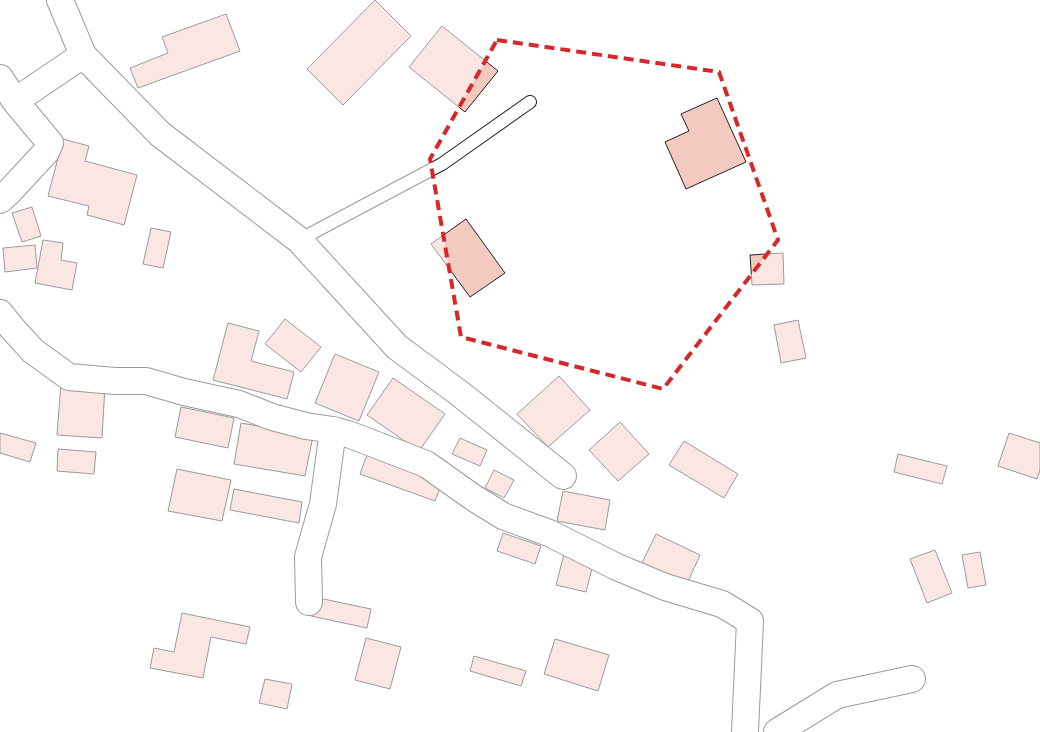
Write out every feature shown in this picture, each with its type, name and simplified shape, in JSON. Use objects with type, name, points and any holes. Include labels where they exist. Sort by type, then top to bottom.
[{"type":"street","points":[[60,0],[83,55],[160,134],[299,240],[398,348],[459,393],[563,476]]},
{"type":"street","points":[[15,101],[83,55]]},
{"type":"street","points":[[0,78],[15,101],[50,142],[46,152],[0,200]]},
{"type":"street","points":[[0,313],[33,351],[69,377],[115,381],[146,381],[238,404],[272,417],[306,426],[348,434],[426,464],[503,516],[549,533],[665,587],[722,604],[750,621],[744,732]]},
{"type":"street","points":[[309,602],[308,557],[323,504],[333,430]]},
{"type":"street","points":[[777,732],[837,696],[912,679]]},
{"type":"lane","points":[[299,240],[442,164],[530,102]]},
{"type":"highlighted area","points":[[497,40],[719,72],[778,240],[663,389],[461,337],[430,159]]},
{"type":"building","points":[[375,0],[411,36],[343,105],[307,69]]},
{"type":"building","points":[[226,14],[240,51],[138,88],[130,68],[168,53],[162,37]]},
{"type":"building","points":[[442,26],[498,71],[465,112],[409,67]]},
{"type":"building","points":[[717,98],[746,162],[686,189],[665,142],[689,131],[681,114]]},
{"type":"building","points":[[63,139],[89,146],[85,161],[137,175],[124,225],[87,215],[89,206],[48,196]]},
{"type":"building","points":[[32,207],[41,236],[22,242],[12,213]]},
{"type":"building","points":[[466,219],[505,273],[470,297],[431,244]]},
{"type":"building","points":[[151,228],[171,232],[163,268],[143,264]]},
{"type":"building","points":[[43,240],[63,243],[61,260],[77,263],[72,290],[35,283]]},
{"type":"building","points":[[35,245],[37,268],[5,272],[3,248]]},
{"type":"building","points":[[783,253],[784,284],[752,285],[750,255]]},
{"type":"building","points":[[285,319],[321,347],[301,372],[265,344]]},
{"type":"building","points":[[798,320],[806,358],[781,363],[774,325]]},
{"type":"building","points":[[228,323],[259,331],[251,361],[294,372],[287,399],[213,380]]},
{"type":"building","points":[[335,354],[379,372],[359,421],[315,403]]},
{"type":"building","points":[[559,376],[590,410],[548,447],[517,414]]},
{"type":"building","points":[[393,378],[445,414],[419,451],[367,415]]},
{"type":"building","points":[[61,383],[105,386],[102,438],[57,435]]},
{"type":"building","points":[[181,407],[234,418],[228,448],[175,437]]},
{"type":"building","points":[[620,422],[649,454],[618,481],[589,450]]},
{"type":"building","points":[[241,423],[313,436],[305,476],[234,464]]},
{"type":"building","points":[[0,433],[36,443],[30,462],[0,453]]},
{"type":"building","points":[[1009,433],[1040,443],[1040,470],[1037,479],[998,466]]},
{"type":"building","points":[[460,438],[487,450],[480,466],[452,454]]},
{"type":"building","points":[[684,441],[738,474],[724,498],[669,465]]},
{"type":"building","points":[[58,449],[96,452],[94,474],[57,471]]},
{"type":"building","points":[[368,452],[443,480],[435,501],[360,474]]},
{"type":"building","points":[[898,454],[947,466],[942,484],[894,472]]},
{"type":"building","points":[[177,469],[231,480],[222,521],[168,511]]},
{"type":"building","points":[[494,470],[514,480],[504,498],[485,488]]},
{"type":"building","points":[[234,489],[302,502],[299,523],[230,510]]},
{"type":"building","points":[[563,491],[610,500],[605,530],[557,521]]},
{"type":"building","points":[[503,533],[541,546],[535,564],[497,551]]},
{"type":"building","points":[[656,534],[700,555],[687,584],[642,563]]},
{"type":"building","points":[[935,550],[952,593],[927,603],[910,559]]},
{"type":"building","points":[[980,552],[986,585],[968,588],[962,555]]},
{"type":"building","points":[[564,554],[594,561],[586,592],[556,585]]},
{"type":"building","points":[[314,597],[371,609],[367,628],[311,616]]},
{"type":"building","points":[[182,613],[250,627],[246,644],[211,637],[203,678],[150,668],[154,648],[174,652]]},
{"type":"building","points":[[366,638],[401,647],[390,689],[355,680]]},
{"type":"building","points":[[555,639],[609,655],[598,691],[544,674]]},
{"type":"building","points":[[474,656],[526,671],[521,686],[470,671]]},
{"type":"building","points":[[265,679],[292,684],[287,709],[259,703]]}]
